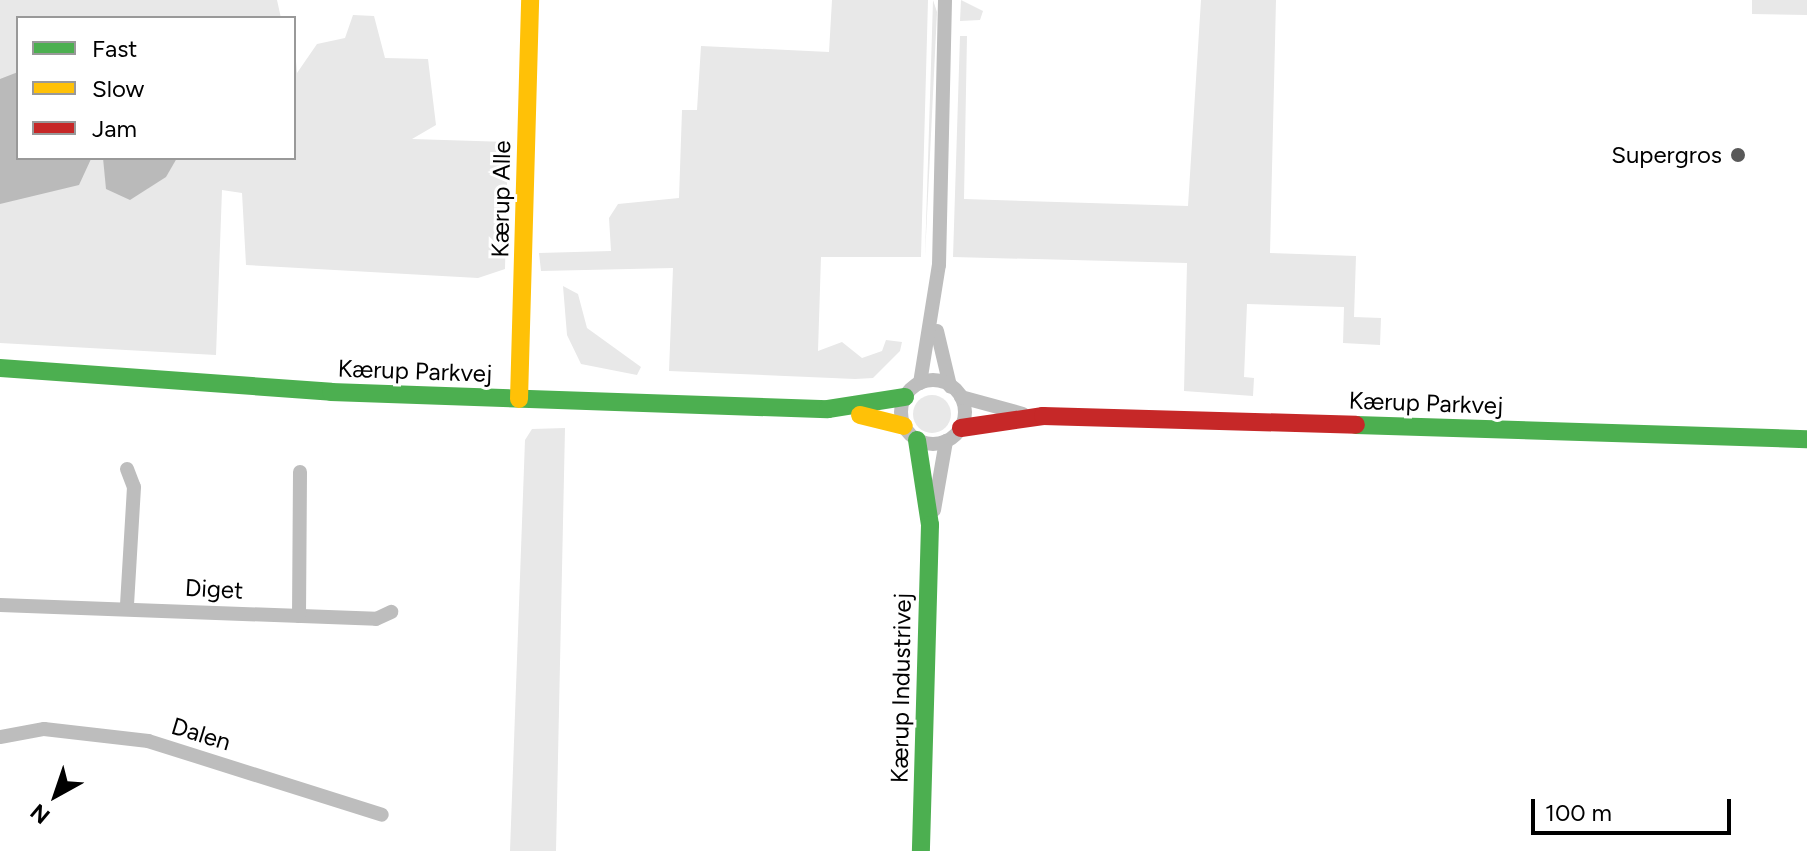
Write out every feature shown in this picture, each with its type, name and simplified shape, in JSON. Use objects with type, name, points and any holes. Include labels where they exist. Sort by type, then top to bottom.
[{"type":"street","name":"Kærup Alle","points":[[519,399],[530,0]]},
{"type":"street","points":[[936,307],[950,386],[961,397],[961,428],[946,441],[917,440],[904,426],[905,397],[920,383],[936,307],[945,0]]},
{"type":"street","name":"Kærup Parkvej","points":[[0,368],[519,399],[828,409],[905,397]]},
{"type":"street","points":[[920,383],[950,386]]},
{"type":"street","name":"Kærup Parkvej","points":[[961,397],[1043,416]]},
{"type":"street","name":"Kærup Parkvej","points":[[828,409],[904,426]]},
{"type":"street","name":"Kærup Parkvej","points":[[961,428],[1043,416],[1807,439]]},
{"type":"street","name":"Kærup Industrivej","points":[[917,440],[930,525]]},
{"type":"street","name":"Kærup Industrivej","points":[[921,851],[930,525],[946,441]]},
{"type":"street","points":[[127,469],[134,487],[127,606]]},
{"type":"street","points":[[299,616],[300,472]]},
{"type":"street","name":"Diget","points":[[0,605],[127,606],[376,619],[391,612]]},
{"type":"street","name":"Dalen","points":[[0,737],[44,729],[148,741],[382,815]]},
{"type":"shaded area","points":[[0,0],[277,0],[281,16],[16,16],[16,160],[296,160],[296,61],[297,73],[317,44],[345,38],[353,15],[374,16],[385,58],[428,59],[436,125],[412,139],[508,142],[505,269],[478,278],[246,265],[242,193],[222,190],[216,355],[0,343]]},
{"type":"shaded area","points":[[832,0],[928,0],[921,257],[821,257],[818,351],[842,342],[862,358],[882,351],[886,340],[902,342],[900,351],[873,378],[669,371],[673,268],[541,271],[539,253],[611,251],[609,218],[618,204],[679,198],[682,110],[697,110],[701,46],[829,52]]},
{"type":"shaded area","points":[[933,0],[937,12],[925,257],[926,224]]},
{"type":"shaded area","points":[[961,0],[983,11],[980,20],[960,21]]},
{"type":"shaded area","points":[[1201,0],[1276,0],[1270,253],[1356,256],[1354,317],[1381,318],[1380,345],[1343,343],[1344,307],[1247,304],[1244,377],[1254,378],[1253,396],[1184,391],[1187,263],[953,257],[960,36],[967,36],[964,199],[1188,206]]},
{"type":"shaded area","points":[[1752,0],[1807,0],[1807,15],[1752,14]]},
{"type":"shaded area","points":[[16,73],[16,160],[91,160],[79,185],[0,204],[0,79]]},
{"type":"shaded area","points":[[103,160],[176,160],[166,177],[130,200],[106,189]]},
{"type":"shaded area","points":[[563,286],[578,294],[587,328],[641,367],[637,375],[581,364],[567,335]]},
{"type":"shaded area","points":[[932,395],[945,401],[951,414],[945,427],[932,433],[919,427],[913,414],[919,401]]},
{"type":"shaded area","points":[[565,428],[556,851],[510,851],[525,440],[532,429]]},
{"type":"traffic: fast","points":[[0,368],[331,392],[828,409],[905,397]]},
{"type":"traffic: fast","points":[[1356,425],[1807,439]]},
{"type":"traffic: fast","points":[[917,440],[930,525],[921,851]]},
{"type":"traffic: slow","points":[[519,399],[530,0]]},
{"type":"traffic: slow","points":[[860,415],[904,426]]},
{"type":"traffic: jam","points":[[961,428],[1043,416],[1356,425]]},
{"type":"place","name":"Supergros","points":[[1738,155]]}]
